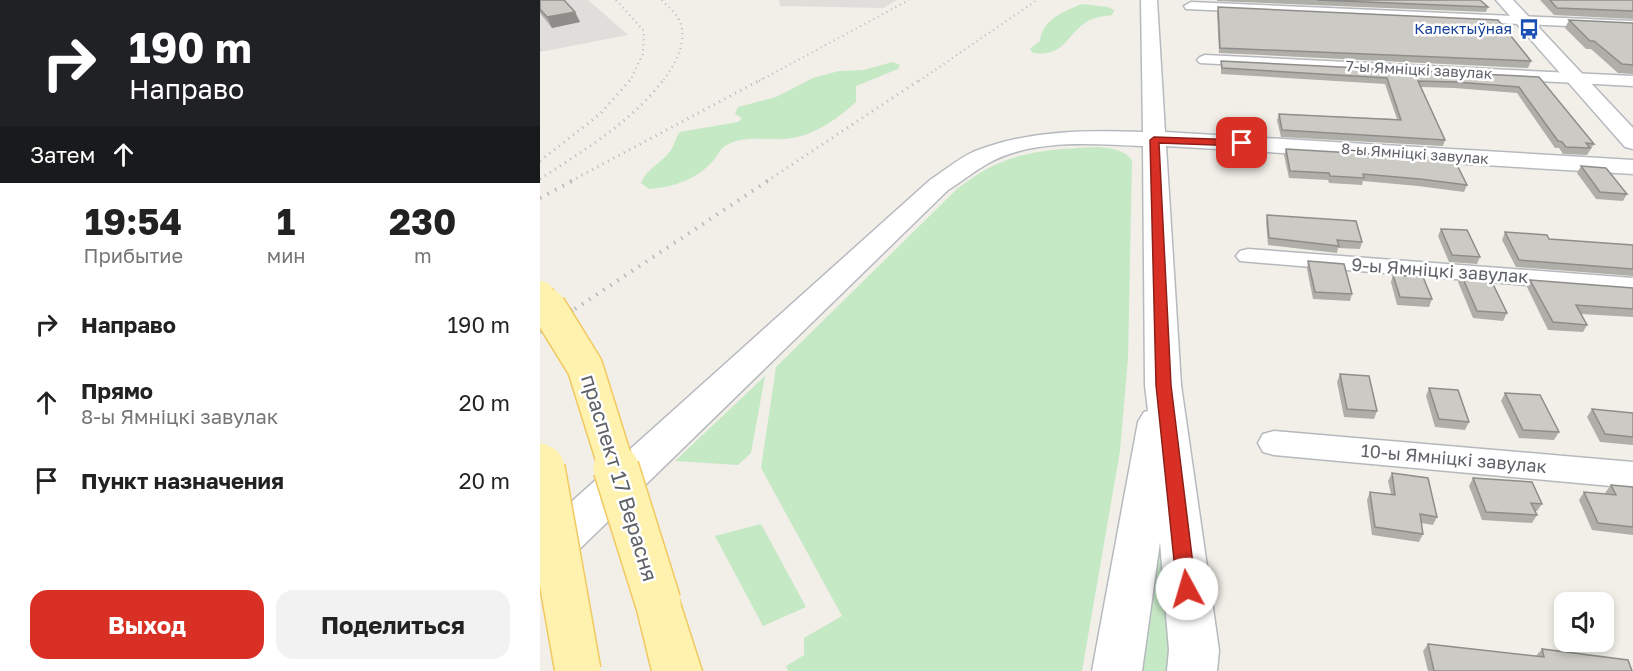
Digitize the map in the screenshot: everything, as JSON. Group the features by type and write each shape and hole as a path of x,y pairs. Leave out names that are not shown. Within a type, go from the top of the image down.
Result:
{"main road":[{"path":"1149,0 1163,385 1194,650 1192,671"},
{"path":"1504,0 1633,142"},
{"name":"8-ы Ямніцкі завулак","path":"540,558 939,185 980,158 1022,144 1075,137 1196,140 1633,167"},
{"name":"праспект 17 Верасня","path":"540,295 585,367 658,602 677,671"},
{"path":"1117,671 1163,385"},
{"path":"540,461 547,487 578,671"}],"street":[{"path":"1191,6 1633,25"},
{"name":"7-ы Ямніцкі завулак","path":"1205,60 1633,81"},
{"name":"9-ы Ямніцкі завулак","path":"1248,256 1633,286"},
{"name":"10-ы Ямніцкі завулак","path":"1274,442 1633,475"}],"shaded area":[{"path":"540,0 588,0 628,35 540,52"},
{"path":"779,0 897,0 883,8 780,6"}],"green space":[{"path":"1082,4 1108,7 1114,10 1112,15 1088,21 1052,52 1033,53 1030,49 1040,41 1049,22 1061,13"},
{"path":"893,62 900,65 898,69 856,86 856,102 832,121 814,131 794,138 739,140 723,147 707,167 684,181 649,189 641,183 647,173 671,150 680,132 738,122 742,118 735,114 738,107 776,97 813,78 839,71 863,70"},
{"path":"1108,148 1126,154 1132,160 1128,359 1120,451 1082,671 788,671 786,666 804,655 804,638 842,616 761,468 776,367 957,189 970,179 994,165 1018,156 1061,149"},
{"path":"765,376 751,453 738,465 675,461"},
{"path":"1162,514 1173,671 1138,671"},
{"path":"761,524 806,607 763,626 715,536"}],"building":[{"path":"540,0 564,0 575,12 547,17 540,9"},
{"path":"1317,0 1480,0 1488,7"},
{"path":"1550,0 1633,0 1633,11 1557,8"},
{"path":"1218,7 1498,20 1531,61 1220,48"},
{"path":"1569,20 1633,23 1633,65 1622,64 1594,41 1590,41"},
{"path":"1221,61 1539,77 1594,144 1586,143 1590,148 1566,147 1558,141 1519,87 1456,82 1418,81 1445,140 1282,130 1279,114 1401,120 1387,78 1222,68"},
{"path":"1286,149 1454,159 1467,185 1363,174 1364,178 1290,171"},
{"path":"1581,166 1606,168 1627,194 1600,192"},
{"path":"1267,215 1356,221 1362,242 1337,240 1339,246 1269,238"},
{"path":"1441,229 1467,230 1480,257 1452,255"},
{"path":"1505,232 1547,235 1549,239 1633,245 1633,269 1519,260"},
{"path":"1308,261 1344,264 1352,294 1315,292"},
{"path":"1461,274 1489,276 1507,313 1477,311"},
{"path":"1393,275 1423,277 1432,299 1400,297"},
{"path":"1530,280 1633,288 1633,309 1576,305 1587,325 1553,322"},
{"path":"1340,374 1369,376 1377,411 1347,409"},
{"path":"1429,388 1458,390 1469,422 1439,419"},
{"path":"1505,393 1540,395 1559,432 1523,430"},
{"path":"1592,409 1633,413 1633,437 1605,434"},
{"path":"1392,473 1428,478 1437,517 1420,514 1423,534 1375,527 1370,492 1395,495"},
{"path":"1473,478 1532,482 1542,504 1531,503 1537,515 1486,512"},
{"path":"1611,485 1633,487 1633,527 1598,523 1584,492 1616,495"},
{"path":"1428,644 1544,657 1542,649 1628,660 1632,671 1434,671"}],"railway":[{"path":"616,0 644,31 643,54 631,79"},
{"path":"662,0 678,18 682,34 680,51 663,81"},
{"path":"759,81 909,0"},
{"path":"919,81 1037,0"},
{"path":"540,49 540,54"},
{"path":"540,161 600,114 631,79"},
{"path":"540,179 622,122 664,79"},
{"path":"571,181 762,79"},
{"path":"767,181 921,79"},
{"path":"540,198 574,180"},
{"path":"575,309 769,180"},
{"path":"540,332 577,307"}],"place":[{"name":"Калектыўная","path":"1529,29"}],"route":[{"path":"1187,589 1163,385 1154,140 1242,143"}]}
